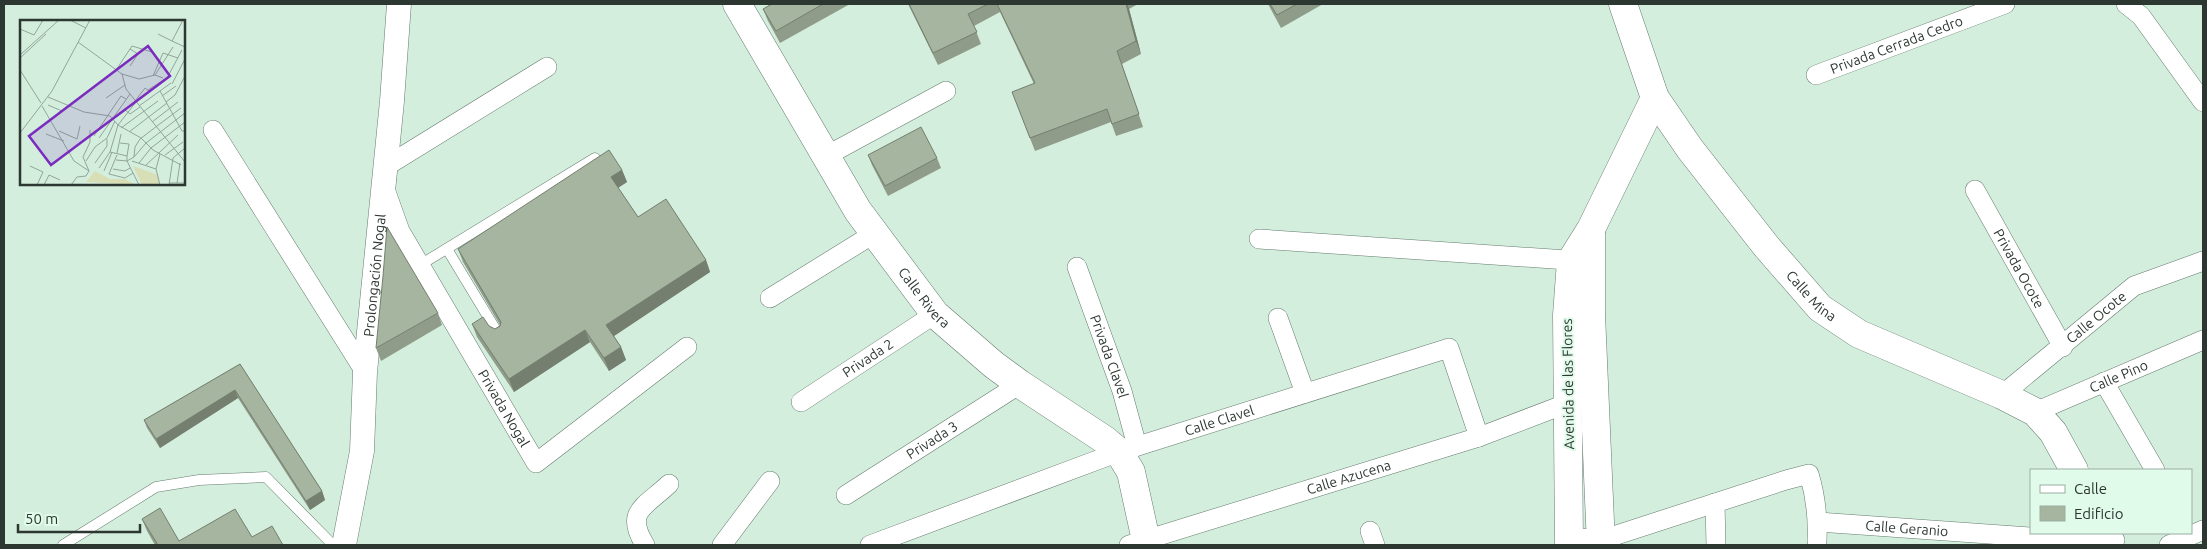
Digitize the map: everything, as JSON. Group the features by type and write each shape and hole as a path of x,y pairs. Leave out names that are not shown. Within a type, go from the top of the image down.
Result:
{"main road":[{"name":"Calle Rivera","path":"737,4 858,211 935,314 994,365 1020,384 1105,440 1128,449 1140,543"},
{"path":"1623,4 1655,98"},
{"name":"Avenida de las Flores","path":"1570,541 1567,315 1581,261 1592,229 1655,98"},
{"name":"Calle Mina","path":"1655,98 1690,149 1766,246 1820,308 1859,334 2002,395 2035,412"},
{"name":"Avenida de las Flores","path":"1581,261 1601,542"},
{"path":"2035,412 2053,432 2073,469"}],"street":[{"name":"Prolongación Nogal","path":"344,545 362,451 365,372 385,176 399,4"},
{"name":"Privada Cerrada Cedro","path":"1816,75 2005,4"},
{"path":"2126,4 2141,16 2203,102"},
{"path":"385,176 547,66"},
{"path":"826,156 946,90"},
{"path":"213,130 365,372"},
{"name":"Privada Nogal","path":"385,176 400,231 536,463 687,347"},
{"name":"Privada Ocote","path":"1975,190 2063,347"},
{"path":"770,298 875,233"},
{"path":"1259,239 1581,261"},
{"name":"Calle Ocote","path":"2002,395 2063,347 2134,286 2203,261"},
{"name":"Privada Clavel","path":"1077,267 1122,391 1128,449"},
{"name":"Privada 2","path":"801,402 935,314"},
{"path":"1278,318 1305,393"},
{"name":"Calle Pino","path":"2035,412 2203,340"},
{"name":"Calle Clavel","path":"870,545 907,539 1128,449 1449,348 1479,437"},
{"path":"2104,382 2154,469"},
{"name":"Privada 3","path":"846,495 1020,384"},
{"name":"Calle Azucena","path":"1140,543 1479,437 1568,403"},
{"path":"1568,448 1595,450"},
{"path":"1570,541 1601,542 1715,503 1809,474 1815,494 1818,522 1817,541"},
{"path":"722,545 770,481"},
{"path":"645,545 637,532 635,520 638,512 669,484"},
{"path":"1715,503 1716,545"},
{"name":"Calle Geranio","path":"1818,522 2108,540"},
{"path":"2169,545 2191,534"}],"lane":[{"path":"420,265 595,158"},
{"path":"446,249 499,336"},
{"path":"63,545 156,487 199,480 266,477 333,545"}],"building":[{"path":"772,4 823,4 776,31 763,9"},
{"path":"909,4 988,4 968,14 977,32 933,53"},
{"path":"997,4 1126,4 1136,41 1117,51 1139,114 1112,124 1107,109 1030,138 1012,92 1035,83"},
{"path":"1270,4 1297,4 1277,15"},
{"path":"921,127 937,158 885,186 868,155"},
{"path":"609,150 622,170 611,177 638,217 666,199 706,260 606,325 621,347 604,358 585,330 509,379 472,324 483,317 489,326 495,329 500,326 501,322 458,249"},
{"path":"387,227 438,313 376,348 383,276"},
{"path":"240,364 322,491 306,501 235,390 156,439 144,420"},
{"path":"160,508 179,541 235,509 252,537 272,526 283,545 158,545 142,519"}]}
